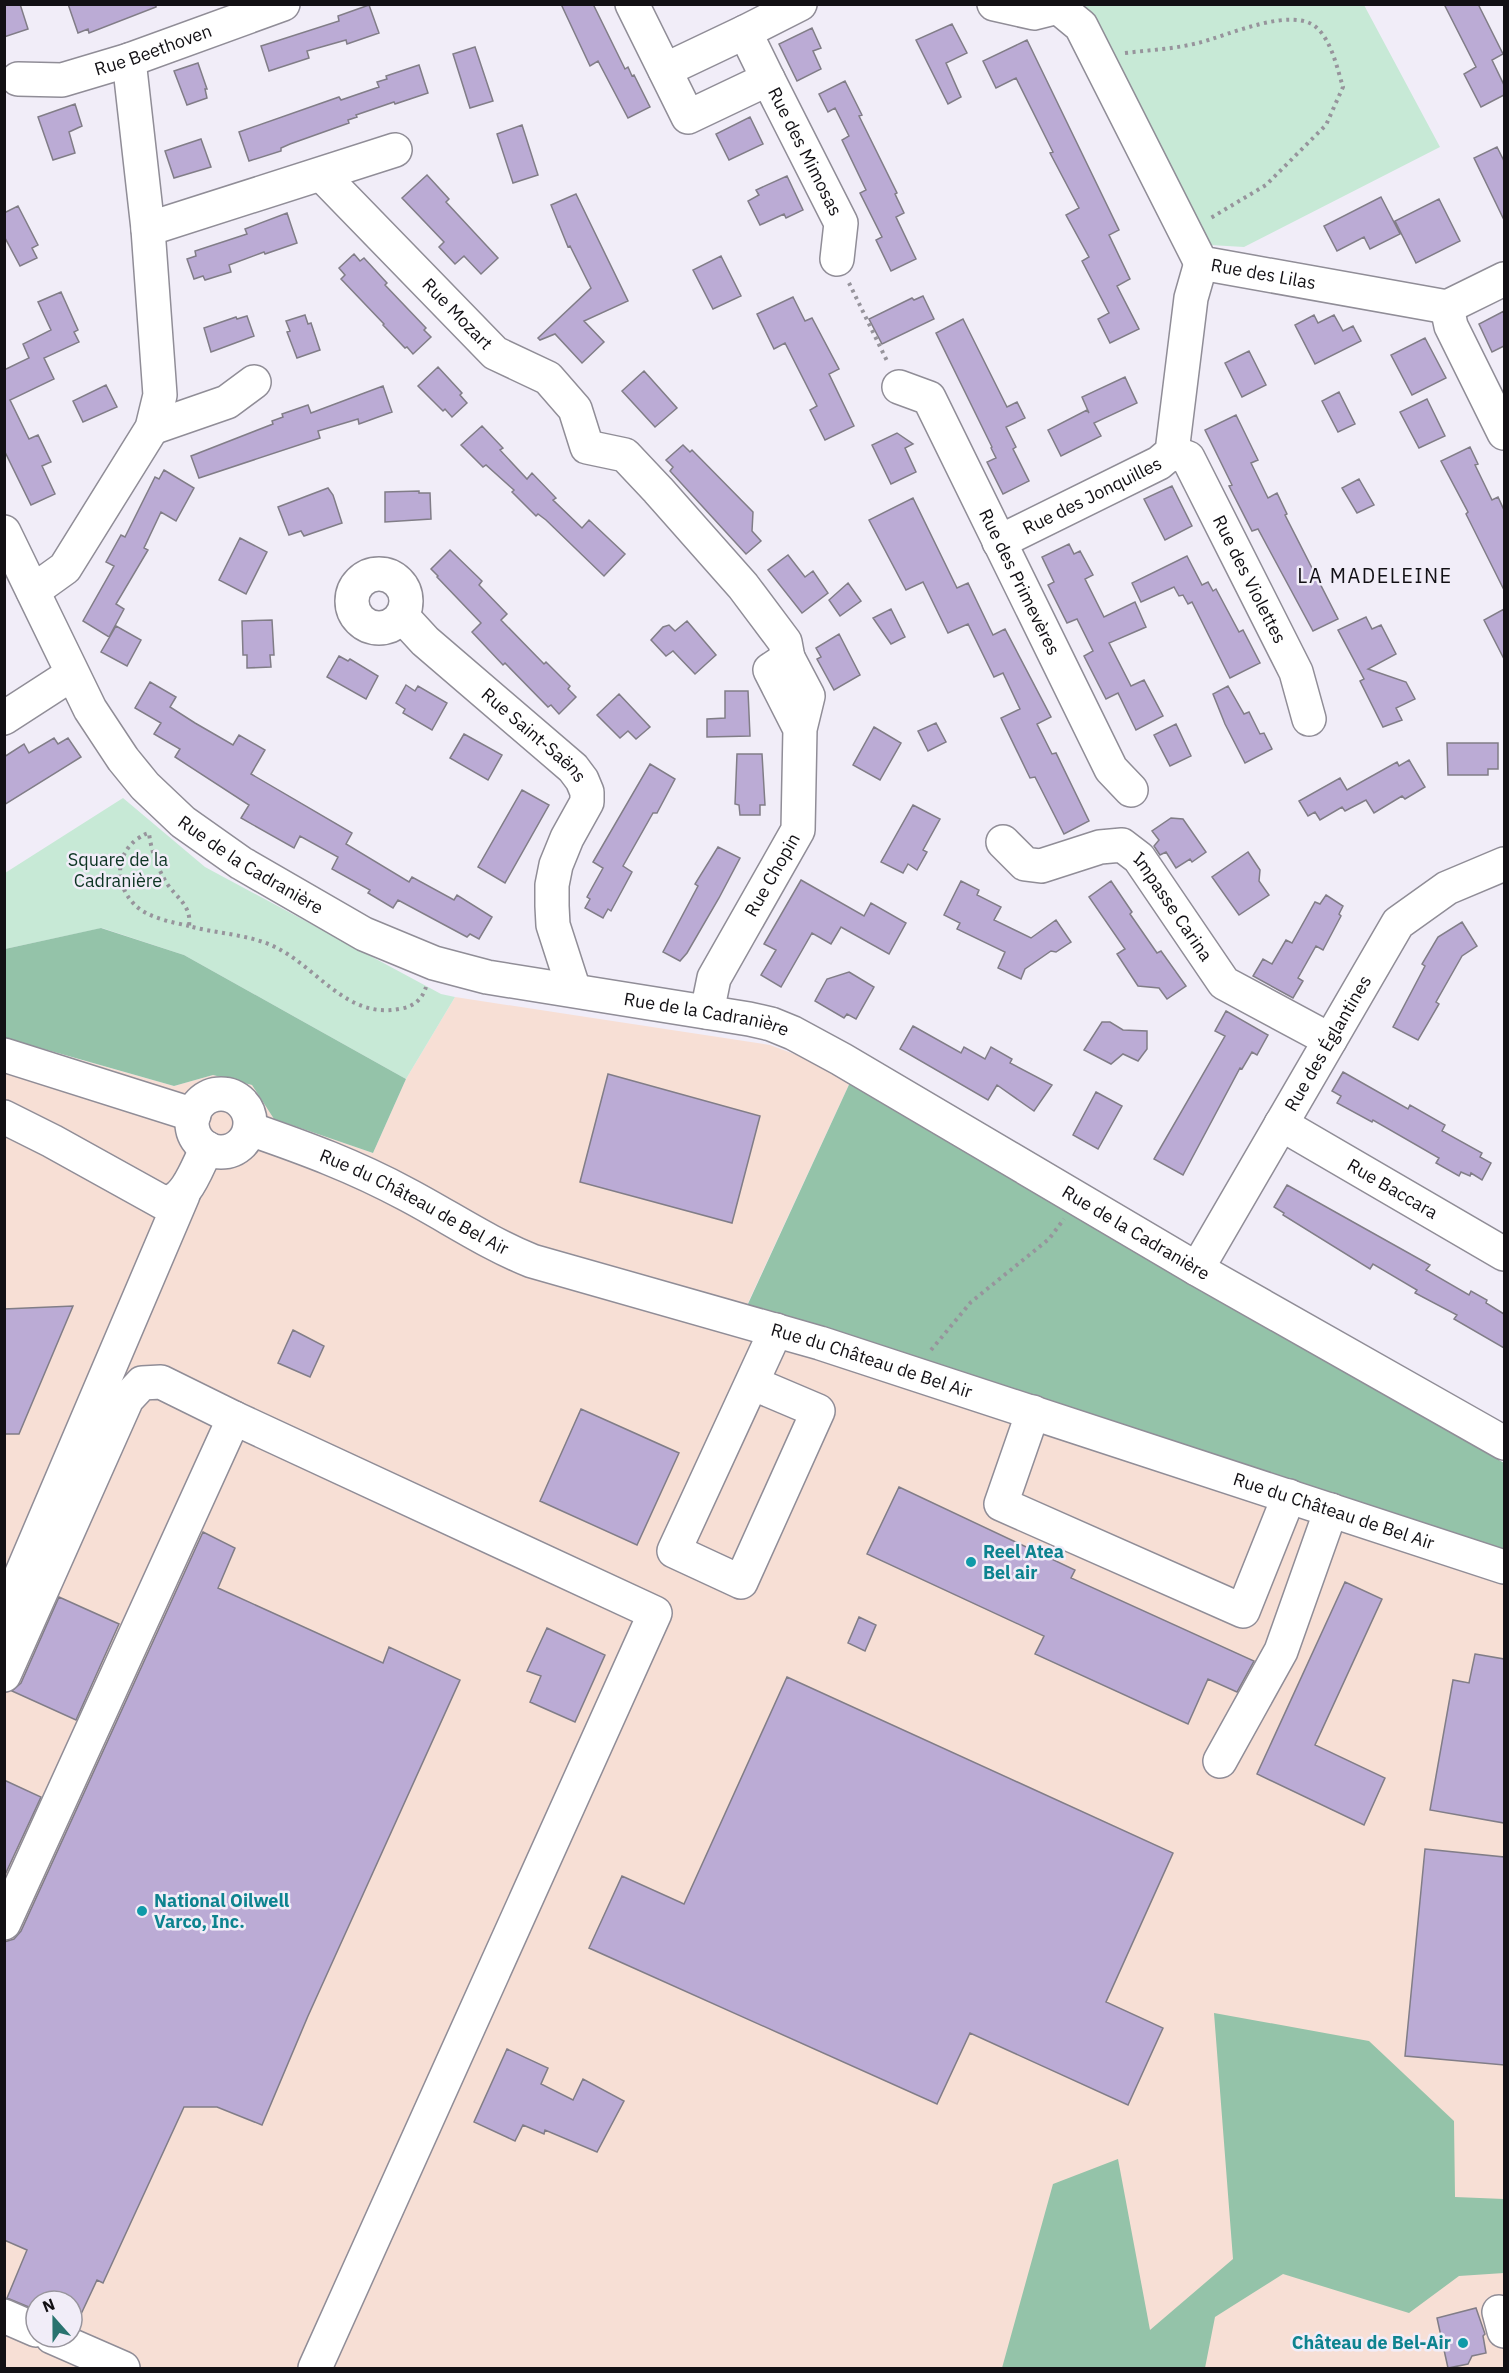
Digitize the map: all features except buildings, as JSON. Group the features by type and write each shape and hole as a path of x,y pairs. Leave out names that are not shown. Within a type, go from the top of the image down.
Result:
{"street":[{"name":"Rue Beethoven","path":"18,79 62,80 129,60 283,4"},
{"name":"Rue des Mimosas","path":"632,4 688,117 768,79"},
{"path":"665,70 800,4"},
{"path":"994,4 1034,12 1059,6"},
{"name":"Rue des Lilas","path":"1059,6 1081,26 1202,262 1447,307"},
{"name":"Rue des Mimosas","path":"745,32 841,224 837,258"},
{"path":"33,591 65,568 152,428 160,395 148,229 129,60"},
{"path":"148,229 394,150"},
{"name":"Rue Mozart","path":"322,175 495,353 548,378 575,409 587,447"},
{"name":"Rue des Jonquilles","path":"999,542 1159,462 1172,452 1191,298 1202,262"},
{"path":"1504,279 1447,307 1451,326 1504,433"},
{"path":"152,428 227,402 254,382"},
{"name":"Rue des Primevères","path":"899,387 929,398 1111,769 1131,790"},
{"name":"Rue Chopin","path":"587,447 624,455 743,586 785,642 788,658 808,696 800,729 798,830 714,978 708,1012"},
{"name":"Rue des Violettes","path":"1172,452 1188,458 1296,672 1310,719"},
{"name":"Rue de la Cadranière","path":"4,532 90,709 123,759 146,786 183,822 241,863 343,923 385,944 434,963 487,977 749,1019 793,1033 1197,1269 1504,1443"},
{"name":"Rue Saint-Saëns","path":"402,616 425,641 573,768 582,780 587,792 587,802 567,838 552,885 554,925 574,990"},
{"path":"4,718 72,674"},
{"name":"Impasse Carina","path":"1003,842 1025,864 1041,867 1100,847 1122,845 1139,858 1224,983 1330,1040"},
{"name":"Rue des Églantines","path":"1197,1269 1398,923 1447,888 1504,864"},
{"path":"4,1054 194,1115"},
{"path":"217,1094 229,1095 239,1099 246,1107 250,1118 250,1128 247,1136 237,1147 222,1152 207,1148 196,1137 193,1130 194,1115 199,1105 207,1098 217,1094"},
{"path":"4,1118 80,1156 162,1202 176,1201 183,1195"},
{"name":"Rue Baccara","path":"1281,1124 1504,1254"},
{"name":"Rue du Château de Bel Air","path":"250,1128 335,1158 408,1194 493,1243 532,1261 776,1330 1033,1412 1504,1568"},
{"path":"4,1615 183,1195 207,1148"},
{"path":"752,1383 818,1410 741,1582 674,1551 776,1330"},
{"path":"4,1675 128,1399 142,1383 161,1382 655,1613 315,2368"},
{"path":"1033,1412 1001,1504 1243,1611 1289,1496"},
{"path":"4,1923 234,1418"},
{"path":"1220,1761 1281,1651 1330,1510"},
{"path":"4,2316 24,2325"},
{"path":"79,2349 123,2368"}],"path":[{"path":"1099,62 1122,53 1171,49 1267,23 1290,20 1304,21 1317,28 1330,51 1343,87 1326,125 1266,185 1186,233"},
{"path":"837,258 899,387"},
{"path":"189,926 186,905 166,882 151,847 149,833 146,833 132,844 120,861 124,889 134,905 141,910 162,919 189,926 261,941 276,947 348,1000 377,1009 396,1010 408,1007 419,1000 425,991 434,963"},
{"path":"923,1377 932,1346 971,1302 1049,1239 1079,1199"}],"shaded area":[{"path":"455,997 770,1045 853,1076 747,1305 1504,1561 1504,2368 5,2368 4,1038 174,1086 213,1075 252,1085 274,1119 373,1153 406,1079"}],"green space":[{"path":"1085,5 1364,5 1440,147 1244,247 1210,245"},
{"name":"Square de la Cadranière","path":"123,798 205,867 441,994 455,997 406,1079 184,955 102,928 5,949 5,873"},
{"path":"101,928 184,955 406,1079 373,1153 274,1119 252,1085 213,1075 174,1086 5,1038 5,949"},
{"path":"853,1076 1504,1463 1504,1561 747,1306"},
{"path":"1214,2013 1369,2041 1454,2121 1455,2197 1504,2199 1504,2273 1459,2276 1409,2313 1283,2274 1215,2317 1205,2368 1002,2368 1053,2184 1118,2159 1150,2330 1233,2259"}],"place":[{"name":"Reel Atea Bel air","path":"971,1562"},
{"name":"National Oilwell Varco, Inc.","path":"142,1911"},
{"name":"Château de Bel-Air","path":"1463,2343"}],"district":[{"name":"LA MADELEINE","path":"1375,576"}]}
